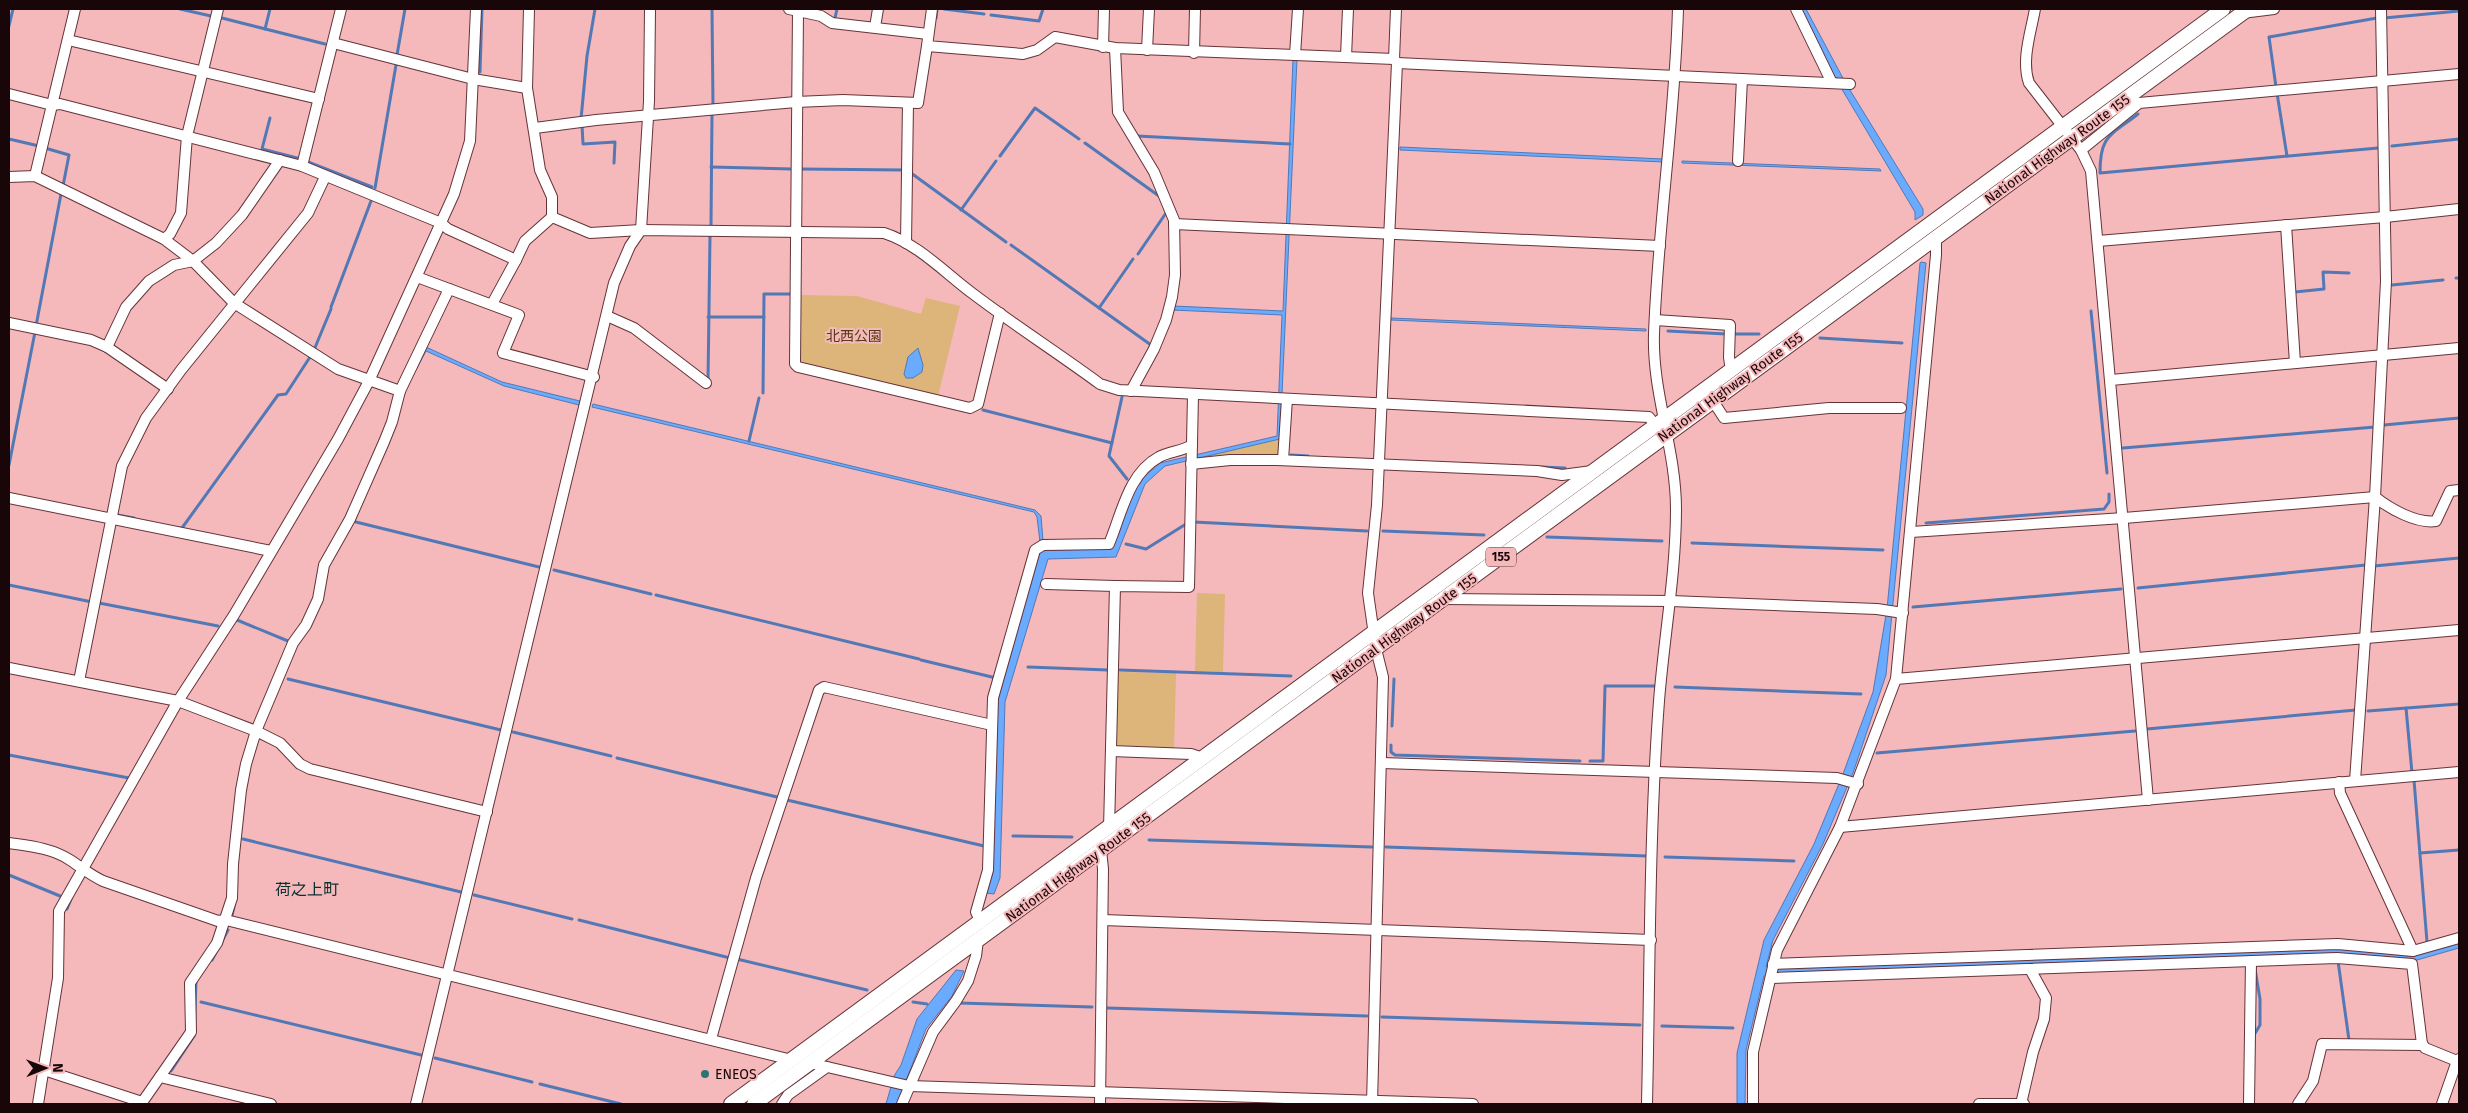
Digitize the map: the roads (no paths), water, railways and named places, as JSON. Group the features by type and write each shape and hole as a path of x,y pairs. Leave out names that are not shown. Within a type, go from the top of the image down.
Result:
{"highway":[{"name":"National Highway Route 155","path":"732,1104 1109,829 1595,471 1660,421 1731,372 2223,9"},
{"name":"National Highway Route 155","path":"754,1104 1445,599 1668,432 2245,11"}],"street":[{"path":"34,176 75,9"},
{"path":"164,239 170,234 181,213 187,136 218,9"},
{"path":"302,166 341,9"},
{"path":"38,1104 58,978 59,911 178,701 234,615 338,440 369,381 454,194 470,141 476,9"},
{"path":"492,304 525,241 552,217 552,197 540,170 535,128 527,88 529,9"},
{"path":"416,1104 594,377 614,283 630,246 641,230 648,115 650,9"},
{"path":"928,34 832,23 821,16 791,9 796,102 794,361 798,367 970,408 978,404 1000,313"},
{"path":"875,27 878,9"},
{"path":"535,128 648,115 796,102 843,100 918,103 932,9"},
{"path":"1103,47 1104,9"},
{"path":"1147,50 1149,9"},
{"path":"1194,52 1195,9"},
{"path":"1295,55 1298,9"},
{"path":"1346,57 1348,9"},
{"path":"1372,1103 1383,676 1376,649 1368,593 1378,505 1396,9"},
{"path":"1647,1104 1655,772 1659,700 1671,602 1676,509 1674,469 1668,432 1660,421 1654,338 1660,246 1676,76 1678,9"},
{"path":"1796,9 1834,83"},
{"path":"2035,9 2026,74 2029,83 2081,150 2091,171 2124,518 2148,800"},
{"path":"2245,11 2274,9"},
{"path":"2355,781 2383,355 2386,217 2381,9"},
{"path":"927,46 1023,54 1037,50 1055,37 1103,47 1147,50 1346,57 1849,84"},
{"path":"68,40 319,99"},
{"path":"332,43 473,79 527,88"},
{"path":"1115,48 1118,112 1154,172 1174,224 1172,297 1154,349 1131,391"},
{"path":"2081,150 2140,103 2459,74"},
{"path":"1738,161 1742,79"},
{"path":"9,94 52,105 60,104 302,166 441,223 448,229 516,260"},
{"path":"906,243 908,103"},
{"path":"107,347 126,307 149,281 174,266 193,261 216,243 242,215 280,160"},
{"path":"9,178 34,176 164,239 193,261 234,303 338,369 400,391"},
{"path":"79,681 122,466 146,418 234,303 308,213 325,177"},
{"path":"2098,240 2386,217 2459,209"},
{"path":"552,217 590,233 641,230 884,233 906,243 1100,384 1119,390 1649,417 1660,421"},
{"path":"1174,224 1660,246"},
{"path":"2286,225 2295,362"},
{"path":"1753,1104 1753,1052 1778,950 1840,827 1854,782 1896,680 1911,532 1936,255 1936,237"},
{"path":"417,277 520,315 503,353 594,377"},
{"path":"44,1070 141,1103 191,1032 190,983 217,944 232,898 233,864 241,790 246,764 256,731 293,643 306,625 318,599 324,565 350,519 392,422 400,391 449,288"},
{"path":"607,316 634,328 706,383"},
{"path":"1655,320 1730,325 1729,357 1731,372"},
{"path":"9,323 91,340 107,347 168,389"},
{"path":"2111,380 2459,348"},
{"path":"1046,584 1189,587 1193,395"},
{"path":"1282,399 1283,460"},
{"path":"1713,401 1724,418 1829,408 1901,408"},
{"path":"981,923 976,912 988,870 993,698 1035,550 1043,545 1109,544 1136,476 1147,465 1161,456 1184,450 1191,456 1230,460 1283,460 1537,472 1562,475 1595,471"},
{"path":"1911,532 2124,518 2375,497 2383,503 2426,522 2436,521 2450,491 2459,490"},
{"path":"9,498 271,551"},
{"path":"1109,829 1115,586"},
{"path":"1445,599 1671,602 1877,609 1902,613"},
{"path":"1896,680 2459,630"},
{"path":"9,668 178,701 256,731 280,743 300,764 310,769 487,812"},
{"path":"711,1039 756,878 819,690 824,687 992,725"},
{"path":"1111,751 1191,754 1203,758"},
{"path":"1382,763 1837,778 1854,782"},
{"path":"1840,827 2459,772"},
{"path":"2339,782 2340,792 2412,957 2423,1045"},
{"path":"9,843 53,852 69,859 82,870 112,884 218,921 226,920 792,1060"},
{"path":"1100,1104 1103,920 1101,850"},
{"path":"1103,920 1651,940"},
{"path":"1771,977 2412,957 2459,938"},
{"path":"902,1104 932,1032 956,1001 968,981 976,956 978,940"},
{"path":"1773,965 2338,944 2412,957"},
{"path":"2249,1104 2251,961"},
{"path":"1979,1104 2019,1104 2045,1012 2046,998 2030,969"},
{"path":"2298,1104 2313,1081 2322,1044 2423,1045 2430,1050 2458,1060 2442,1104"},
{"path":"810,1063 889,1083 909,1086 1372,1103 1473,1104"},
{"path":"782,1104 788,1096 827,1067"},
{"path":"160,1077 271,1104"}],"water":[{"path":"1799,9 1806,9 1845,82 1923,209 1923,215 1915,220 1915,212 1837,81"},
{"path":"1293,59 1297,59 1280,439 1165,466 1145,484 1116,557 1048,559 1005,702 1000,878 994,894 985,893 995,700 1038,550 1111,549 1137,483 1160,463 1277,436 1282,315 1172,310 1174,306 1283,311"},
{"path":"1400,147 1663,159 1663,162 1400,150"},
{"path":"1682,161 1880,169 1881,171 1682,163"},
{"path":"1921,262 1926,263 1886,675 1853,773 1823,844 1773,940 1766,967 2351,948 2408,956 2459,943 2459,948 2410,962 2352,955 1764,976 1746,1050 1745,1104 1737,1104 1737,1053 1764,940 1814,844 1843,774 1873,692 1887,609"},
{"path":"1391,318 1646,329 1646,331 1391,320"},
{"path":"426,347 502,382 580,401 579,405 504,386 426,351 409,383"},
{"path":"918,348 923,365 922,372 913,378 906,378 904,374 908,357"},
{"path":"593,404 1035,510 1041,516 1043,541 1040,542 1037,517 1034,512 592,407"},
{"path":"956,970 964,971 952,996 926,1029 897,1104 886,1104 894,1076 901,1065 917,1019"}],"waterway":[{"path":"9,26 13,9"},
{"path":"180,9 211,16"},
{"path":"265,29 270,9"},
{"path":"397,55 405,9"},
{"path":"480,72 482,9"},
{"path":"581,119 587,56 595,9"},
{"path":"712,9 713,106"},
{"path":"835,18 837,9"},
{"path":"936,18 937,9"},
{"path":"944,9 984,14"},
{"path":"991,15 1039,21 1043,9"},
{"path":"2384,18 2459,11"},
{"path":"218,17 325,44"},
{"path":"2276,87 2269,37 2377,18"},
{"path":"375,188 396,65"},
{"path":"2277,93 2287,156"},
{"path":"1000,156 1035,108 1079,139"},
{"path":"711,225 712,114"},
{"path":"2138,114 2108,137 2102,151 2100,173 2378,148"},
{"path":"270,118 262,149 301,159"},
{"path":"582,125 583,144 615,142 614,163"},
{"path":"1137,136 1290,144"},
{"path":"9,139 39,146"},
{"path":"2392,146 2459,139"},
{"path":"1085,143 1159,196"},
{"path":"45,148 69,155 63,186"},
{"path":"961,210 996,161"},
{"path":"308,162 372,187"},
{"path":"711,167 792,169"},
{"path":"800,169 904,170"},
{"path":"911,173 1006,242"},
{"path":"36,326 61,194"},
{"path":"331,307 371,201"},
{"path":"1138,254 1166,213"},
{"path":"708,382 710,236"},
{"path":"1011,245 1151,345 1150,347"},
{"path":"1099,308 1133,259"},
{"path":"2295,292 2324,289 2323,272 2349,273"},
{"path":"2392,285 2443,280"},
{"path":"763,393 764,294 791,294"},
{"path":"314,350 331,309"},
{"path":"2091,311 2107,473"},
{"path":"708,317 764,317"},
{"path":"1668,331 1726,334"},
{"path":"9,465 35,332"},
{"path":"1734,334 1759,334"},
{"path":"1820,338 1902,343"},
{"path":"179,528 182,528 278,395 286,394 310,357"},
{"path":"1122,397 1109,456 1127,479"},
{"path":"749,441 759,398"},
{"path":"983,410 1112,443"},
{"path":"2384,425 2459,418"},
{"path":"2123,448 2375,427"},
{"path":"1291,455 1308,456"},
{"path":"1541,467 1565,468"},
{"path":"1926,523 2104,509 2109,502 2109,494"},
{"path":"117,515 134,518"},
{"path":"356,522 539,567"},
{"path":"1194,522 1367,531"},
{"path":"1126,544 1146,549 1186,524"},
{"path":"1383,531 1484,535"},
{"path":"1547,537 1662,541"},
{"path":"1692,543 1883,550"},
{"path":"2374,566 2459,558"},
{"path":"2138,588 2366,565"},
{"path":"554,570 651,594"},
{"path":"9,585 92,602"},
{"path":"1913,607 2121,589"},
{"path":"656,595 919,659"},
{"path":"99,603 218,626"},
{"path":"237,620 288,641"},
{"path":"921,660 996,678"},
{"path":"1028,667 1108,670"},
{"path":"1120,670 1291,676"},
{"path":"288,679 501,730"},
{"path":"1392,726 1394,679"},
{"path":"1590,761 1603,761 1605,686 1655,686"},
{"path":"1675,687 1861,694"},
{"path":"2368,711 2459,704"},
{"path":"2406,708 2412,773"},
{"path":"2147,729 2356,710"},
{"path":"1877,753 2135,731"},
{"path":"513,732 611,756"},
{"path":"1391,745 1391,752 1395,755 1580,761"},
{"path":"9,755 129,778"},
{"path":"617,758 777,797"},
{"path":"2414,780 2427,942"},
{"path":"787,800 984,846"},
{"path":"1013,836 1072,837"},
{"path":"243,839 461,892"},
{"path":"1149,840 1372,847"},
{"path":"1386,847 1647,856"},
{"path":"2420,853 2459,850"},
{"path":"1665,857 1794,861"},
{"path":"9,875 60,896"},
{"path":"474,895 572,919"},
{"path":"67,909 71,899"},
{"path":"232,916 234,907"},
{"path":"579,920 730,958"},
{"path":"212,960 228,930"},
{"path":"737,959 867,990"},
{"path":"2338,961 2349,1040"},
{"path":"2254,1035 2260,1025 2260,999 2255,969"},
{"path":"171,1071 194,1036 196,981"},
{"path":"201,1002 421,1055"},
{"path":"913,1002 927,1004"},
{"path":"959,1003 1092,1007"},
{"path":"1107,1008 1367,1016"},
{"path":"1382,1017 1640,1025"},
{"path":"1662,1026 1733,1028"},
{"path":"435,1058 532,1082"},
{"path":"540,1084 621,1104"}],"place":[{"name":"ENEOS","path":"705,1074"}],"district":[{"name":"荷之上町","path":"307,889"}],"park label":[{"name":"北西公園","path":"854,336"}]}
